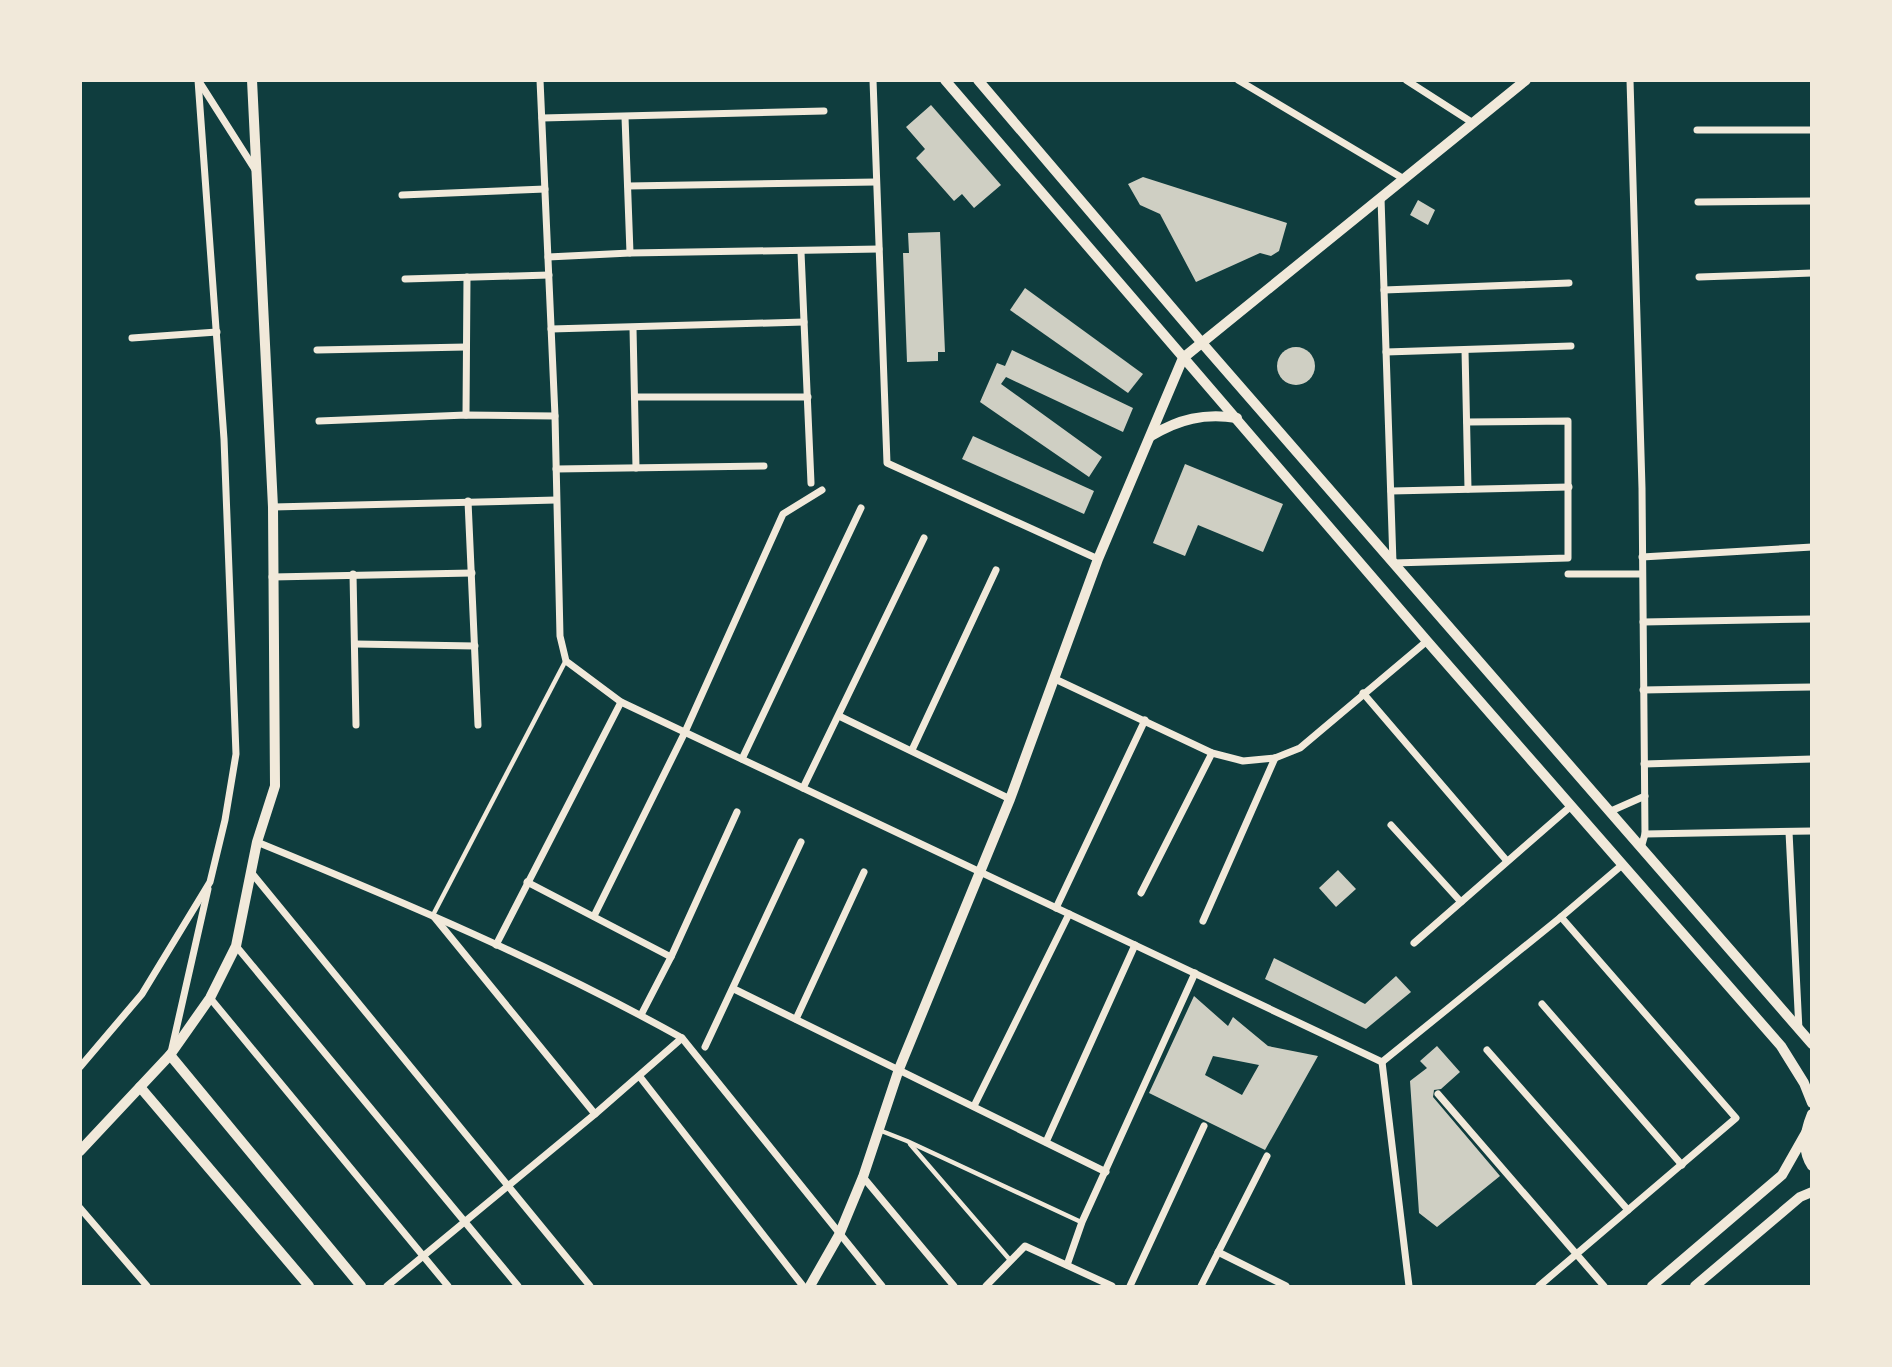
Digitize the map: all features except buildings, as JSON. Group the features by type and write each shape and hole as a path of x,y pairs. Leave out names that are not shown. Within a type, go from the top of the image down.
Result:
{"street":[{"path":"198,80 256,171"},
{"path":"170,1055 225,820 236,754 224,439 198,80"},
{"path":"80,1151 170,1055 210,998 236,946 257,842 275,786 273,507 252,80"},
{"path":"540,80 555,416 560,636 566,661 621,702 1382,1062"},
{"path":"873,80 887,463 1098,559"},
{"path":"945,80 1781,1046 1804,1083 1811,1103"},
{"path":"978,80 1202,343 1811,1044"},
{"path":"1238,80 1251,84 1404,179"},
{"path":"1406,80 1474,123"},
{"path":"810,1286 839,1235 863,1177 899,1069 1010,799 1098,559 1183,358 1526,80"},
{"path":"1630,80 1643,622 1645,834 1641,848"},
{"path":"542,118 824,111"},
{"path":"625,117 630,253"},
{"path":"1697,130 1811,130"},
{"path":"628,186 876,182"},
{"path":"402,195 545,189"},
{"path":"1381,198 1393,563"},
{"path":"1698,202 1811,201"},
{"path":"548,257 879,249"},
{"path":"802,252 811,483"},
{"path":"1699,277 1811,273"},
{"path":"405,279 549,275"},
{"path":"466,415 467,277"},
{"path":"1384,290 1569,283"},
{"path":"551,329 804,322"},
{"path":"633,328 636,468"},
{"path":"132,338 216,332"},
{"path":"1386,352 1571,346"},
{"path":"317,350 467,347"},
{"path":"1465,350 1468,489"},
{"path":"636,397 807,397"},
{"path":"319,421 466,415 555,416"},
{"path":"1151,436 1166,426 1201,416 1237,418"},
{"path":"1393,563 1568,558 1568,421 1467,422"},
{"path":"556,469 764,466"},
{"path":"1391,491 1569,487"},
{"path":"594,916 685,732 782,514 822,490"},
{"path":"273,507 556,500"},
{"path":"468,502 478,724"},
{"path":"742,759 861,508"},
{"path":"803,788 924,538"},
{"path":"1642,557 1811,547"},
{"path":"912,750 996,570"},
{"path":"272,577 472,573"},
{"path":"354,574 356,725"},
{"path":"1569,574 1642,574"},
{"path":"1643,622 1811,619"},
{"path":"1055,679 1212,753 1243,761 1275,758 1300,748 1427,640"},
{"path":"356,644 475,646"},
{"path":"1643,690 1811,687"},
{"path":"1363,693 1507,861"},
{"path":"496,945 621,702"},
{"path":"839,716 1010,799"},
{"path":"1056,908 1145,720"},
{"path":"1141,893 1212,753"},
{"path":"1203,921 1275,758"},
{"path":"1644,764 1811,759"},
{"path":"1611,811 1644,796"},
{"path":"1415,943 1571,806"},
{"path":"641,1015 671,957 737,812"},
{"path":"1391,825 1461,902"},
{"path":"1645,834 1811,831"},
{"path":"1789,832 1799,1031"},
{"path":"257,842 433,915 641,1015 682,1038 882,1286"},
{"path":"705,1047 801,842"},
{"path":"1382,1062 1562,917 1622,865"},
{"path":"251,872 590,1286"},
{"path":"796,1019 864,872"},
{"path":"80,1067 142,994 210,882"},
{"path":"527,882 671,957"},
{"path":"974,1106 1069,914"},
{"path":"433,915 595,1114"},
{"path":"1539,1286 1736,1118 1562,917"},
{"path":"1046,1142 1135,945"},
{"path":"236,946 518,1286"},
{"path":"1067,1265 1082,1222 1195,973"},
{"path":"734,989 1105,1172"},
{"path":"210,998 448,1286"},
{"path":"1542,1004 1682,1165"},
{"path":"387,1286 640,1077 682,1038"},
{"path":"1488,1050 1628,1210"},
{"path":"170,1055 361,1286"},
{"path":"1382,1062 1409,1286"},
{"path":"640,1077 803,1286"},
{"path":"140,1087 309,1286"},
{"path":"1438,1094 1604,1286"},
{"path":"1811,1114 1805,1145 1811,1166"},
{"path":"1130,1286 1204,1126"},
{"path":"1652,1286 1782,1175 1807,1131"},
{"path":"1201,1286 1267,1156"},
{"path":"863,1177 954,1286"},
{"path":"1695,1286 1800,1197 1811,1192"},
{"path":"80,1208 147,1286"},
{"path":"986,1286 1025,1246 1112,1286"},
{"path":"1218,1252 1286,1286"}],"lane":[{"path":"433,915 566,661"},
{"path":"878,1130 1082,1222"},
{"path":"907,1141 1010,1260"}]}
